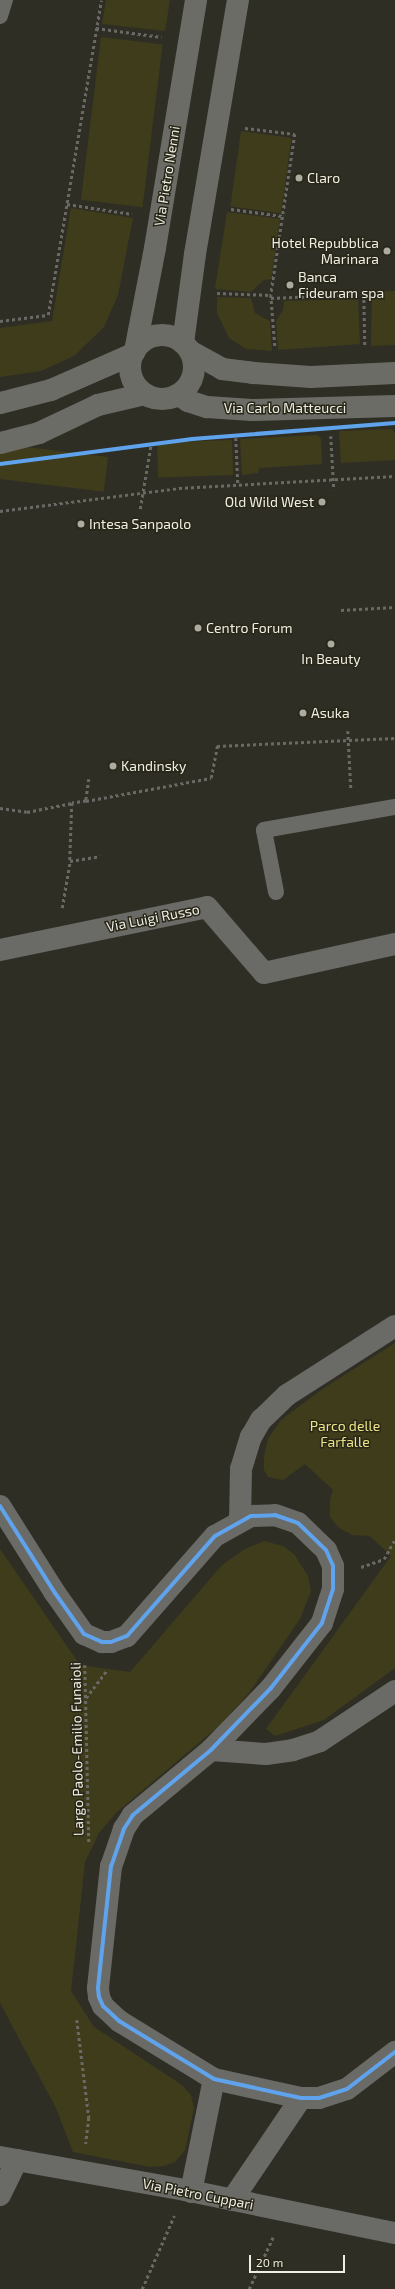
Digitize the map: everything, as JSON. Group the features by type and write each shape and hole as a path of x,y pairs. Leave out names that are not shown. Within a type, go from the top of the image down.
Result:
{"main road":[{"name":"Via Pietro Nenni","path":"134,352 155,248 196,0"},
{"path":"134,352 131,375 135,384 145,394 158,399 179,395 190,383 194,373 186,347 194,262 238,0"},
{"path":"0,403 58,388 134,352 152,337 168,335 222,369 253,373 311,377 395,373"},
{"path":"0,443 40,433 98,405 145,394"},
{"name":"Via Carlo Matteucci","path":"179,395 188,401 207,407 252,410 395,406"}],"street":[{"name":"Via Luigi Russo","path":"0,950 207,907 264,973 395,944"},
{"path":"240,1521 240,1469 251,1437 261,1420 286,1395 395,1326"},
{"path":"0,1506 54,1593 84,1634 93,1639 111,1642 127,1636 215,1536 240,1521 264,1514 298,1522 326,1550 334,1576 333,1589 322,1623 271,1688 211,1750 141,1807 124,1829 111,1866 98,1988 103,2006 119,2021 214,2079 301,2098 319,2098 347,2089 395,2052"},
{"path":"211,1750 266,1754 294,1750 320,1741 395,1691"},
{"path":"188,2191 214,2079"},
{"path":"232,2200 301,2098"},
{"path":"0,2195 9,2158"},
{"name":"Via Pietro Cuppari","path":"9,2158 188,2191 395,2233"}],"lane":[{"path":"0,16 5,0"},
{"path":"276,892 264,830 353,813 395,807"}],"path":[{"path":"0,321 48,315 101,0"},
{"path":"96,28 169,38"},
{"path":"237,126 295,134 271,296 275,348"},
{"path":"67,204 138,216"},
{"path":"224,209 283,216"},
{"path":"213,293 271,296 364,294 365,350"},
{"path":"331,428 334,490"},
{"path":"229,436 244,434"},
{"path":"236,435 238,484"},
{"path":"144,445 158,443"},
{"path":"140,509 151,444"},
{"path":"0,511 143,493 238,484 395,476"},
{"path":"341,610 395,607"},
{"path":"348,732 353,813"},
{"path":"0,808 27,812 211,778 217,746 395,738"},
{"path":"86,801 89,780"},
{"path":"60,915 70,861 72,803"},
{"path":"70,861 100,856"},
{"path":"334,1576 384,1559 395,1539"},
{"path":"142,2289 188,2191"},
{"path":"248,2289 285,2211"}],"green space":[{"path":"106,0 170,0 165,31 102,24"},
{"path":"101,37 163,45 143,207 81,200"},
{"path":"241,131 292,138 281,213 230,206"},
{"path":"71,208 133,218 118,295 104,327 74,356 41,371 0,377 0,328 52,321"},
{"path":"227,212 280,219 271,279 264,280 251,292 215,289"},
{"path":"376,291 395,291 395,345 371,346 372,297 376,296"},
{"path":"217,297 251,298 255,313 270,321 272,351 246,349 229,338 217,313"},
{"path":"358,299 360,344 278,350 276,321 283,310 284,301"},
{"path":"392,429 395,433 395,460 341,463 339,431"},
{"path":"317,435 321,439 322,464 259,468 258,473 242,475 240,439"},
{"path":"232,440 233,475 158,478 157,443"},
{"path":"0,444 108,457 104,492 0,479"},
{"name":"Parco delle Farfalle","path":"395,1343 395,1668 324,1720 275,1736 266,1729 391,1556 370,1536 353,1535 339,1528 330,1517 330,1499 333,1490 305,1464 283,1480 268,1477 264,1470 264,1456 268,1439 281,1420 324,1388"},
{"path":"264,1541 283,1546 294,1554 308,1576 311,1591 300,1619 249,1693 220,1725 117,1812 99,1833 85,1862 71,1991 94,2027 182,2085 191,2095 194,2108 185,2150 175,2162 164,2166 150,2167 73,2152 56,2108 0,2003 0,1549 80,1665 130,1672 222,1565 245,1549"}],"cycle path":[{"path":"0,464 192,439 395,423"},
{"path":"0,1506 55,1593 84,1634 102,1642 111,1642 127,1636 215,1536 251,1516 275,1515 298,1523 326,1550 333,1566 333,1589 322,1623 271,1688 211,1750 133,1815 124,1829 111,1866 98,1988 99,1997 103,2006 119,2021 214,2079 301,2098 319,2098 347,2089 395,2052"}],"place":[{"name":"Claro","path":"299,178"},
{"name":"Hotel Repubblica Marinara","path":"387,251"},
{"name":"Banca Fideuram spa","path":"290,285"},
{"name":"Old Wild West","path":"322,502"},
{"name":"Intesa Sanpaolo","path":"81,524"},
{"name":"Centro Forum","path":"198,628"},
{"name":"In Beauty","path":"331,644"},
{"name":"Asuka","path":"303,713"},
{"name":"Kandinsky","path":"113,766"}]}
